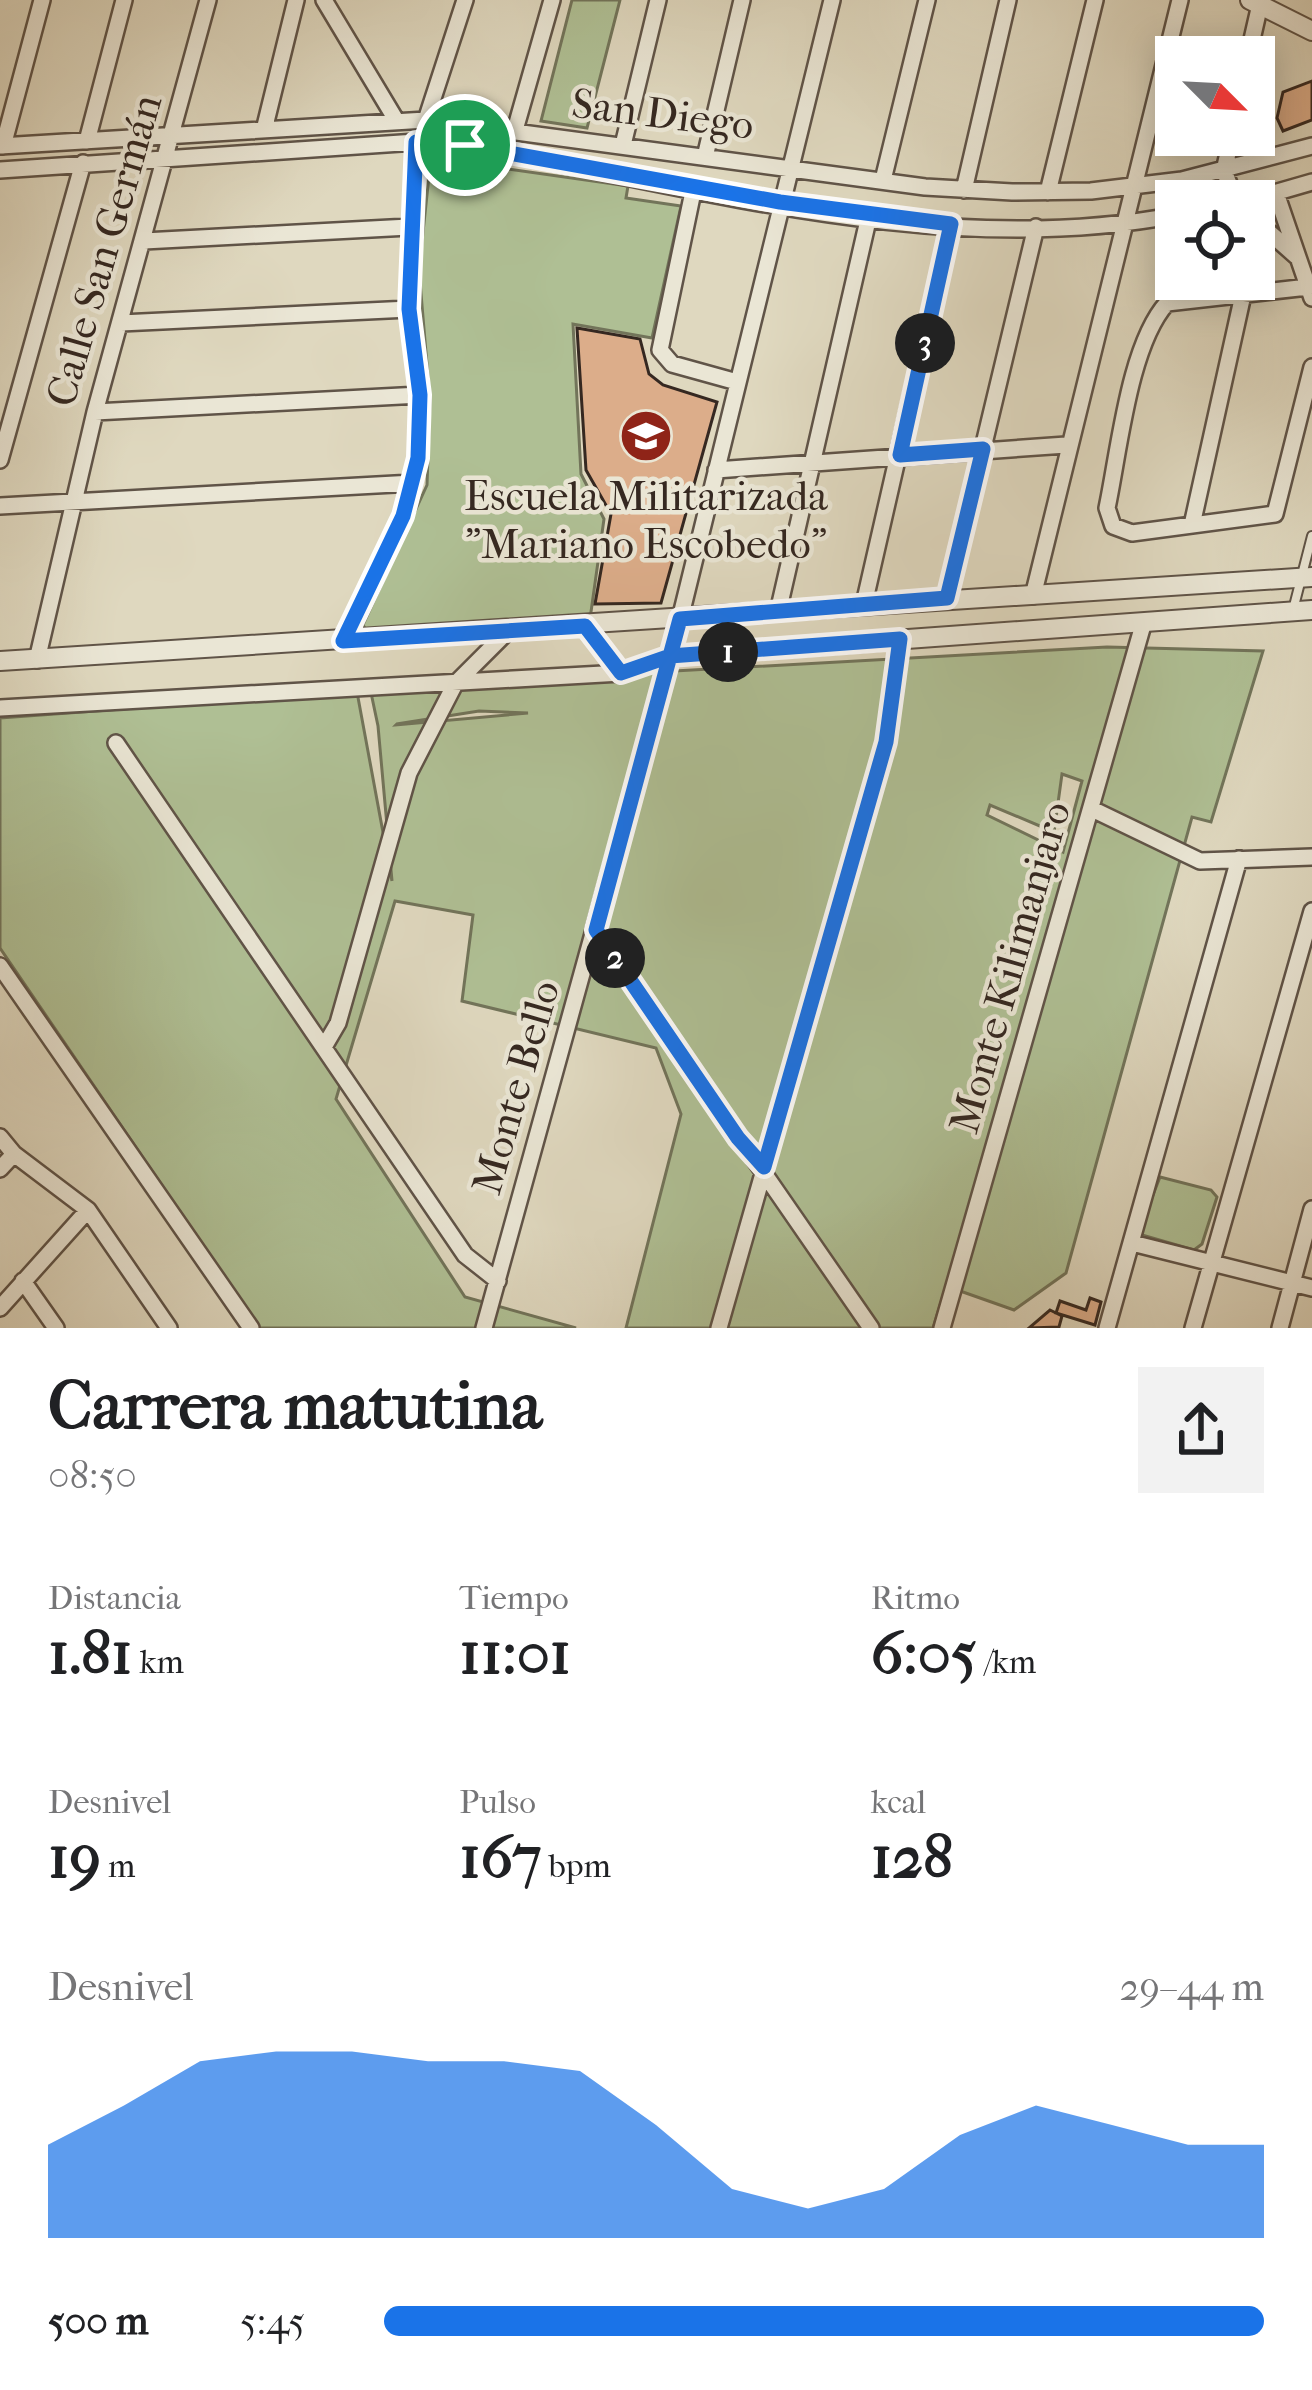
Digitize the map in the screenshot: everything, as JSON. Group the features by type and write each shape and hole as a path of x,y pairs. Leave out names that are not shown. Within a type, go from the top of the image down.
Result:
{"street":[{"path":"1,146 42,0"},
{"path":"87,141 124,0"},
{"name":"Calle San Germán","path":"37,660 94,412 208,0"},
{"path":"264,130 296,0"},
{"path":"325,0 396,120"},
{"path":"426,120 465,0"},
{"path":"515,130 552,0"},
{"path":"623,145 658,0"},
{"path":"705,157 742,0"},
{"name":"Monte Bello","path":"484,1328 680,619 832,0"},
{"path":"883,180 927,0"},
{"path":"964,190 1007,0"},
{"path":"1048,192 1095,0"},
{"path":"1034,596 1066,445 1180,0"},
{"path":"1251,36 1257,2 1312,31"},
{"name":"San Diego","path":"1,146 426,120 964,190 1048,192 1130,188 1224,171 1312,146"},
{"path":"343,641 390,548 413,483 420,395 409,309 409,227 416,142"},
{"name":"San Diego","path":"0,170 168,155 416,142 465,145 869,216 1036,227 1155,218"},
{"path":"1227,156 1228,180"},
{"path":"0,460 82,163"},
{"path":"1275,294 1310,293 1276,193 1312,182"},
{"path":"694,187 660,350 684,369 737,382"},
{"path":"778,612 869,216"},
{"path":"864,604 951,224"},
{"path":"144,242 409,227"},
{"path":"947,598 1036,227"},
{"path":"1275,238 1298,258"},
{"path":"1196,300 1167,303 1157,314 1144,346 1107,508 1113,526 1132,532 1275,514 1284,497 1312,368"},
{"path":"1192,525 1242,300"},
{"path":"122,323 409,309"},
{"path":"94,412 420,395"},
{"path":"716,470 1066,445"},
{"path":"0,506 413,483"},
{"path":"0,661 1307,578"},
{"path":"0,708 621,673 670,656 1303,610"},
{"name":"Monte Kilimanjaro","path":"942,1328 1143,625"},
{"path":"585,626 621,673"},
{"path":"324,1047 338,1023 409,772 455,684 509,630"},
{"path":"719,1328 886,742 900,639"},
{"path":"116,743 465,1255 498,1281"},
{"path":"1092,809 1183,856 1312,857"},
{"path":"1107,1328 1239,859"},
{"path":"1193,1328 1312,911"},
{"path":"596,930 872,1328"},
{"path":"0,966 251,1328"},
{"path":"0,1137 14,1154 88,1210 169,1328"},
{"path":"0,1169 14,1154"},
{"path":"1280,1328 1312,1209"},
{"path":"0,1308 88,1210"},
{"path":"1132,1243 1312,1288"},
{"path":"22,1281 56,1328"}],"lane":[{"path":"1303,610 1312,536"}],"green space":[{"path":"572,0 620,0 587,128 541,121"},
{"path":"437,159 628,186 626,198 681,206 652,338 573,324 581,474 604,519 590,619 366,630 363,625 427,485 430,400 419,270 429,176"},
{"path":"1107,647 1263,651 1211,822 1192,817 1066,1273 1014,1310 946,1286 933,1328 626,1328 681,1114 656,1048 462,1001 473,915 395,901 336,1099 465,1297 576,1328 259,1328 0,948 0,718 357,692 392,881 378,726 370,688","holes":["479,711 528,713 396,725 397,724","1062,774 1082,781 1063,852 987,815 990,805 1054,832"]},
{"path":"1160,1177 1211,1190 1217,1197 1202,1244 1194,1250 1142,1235 1140,1228"}],"building":[{"path":"1312,81 1312,120 1283,131 1277,118 1283,92"},
{"name":"Escuela Militarizada \"Mariano Escobedo\"","path":"577,328 640,339 649,374 663,385 717,402 661,603 595,604 611,514 586,470"},
{"path":"1090,1298 1101,1302 1095,1325 1056,1313 1060,1301 1086,1310"},
{"path":"1050,1310 1062,1316 1059,1327 1029,1328"}],"place":[{"name":"Escuela Militarizada \"Mariano Escobedo\"","path":"646,436"}],"route":[{"path":"465,145 416,142 409,309 420,395 418,458 390,548 343,641 585,626 621,673 670,656 900,639 886,742 764,1167 738,1138 596,930 670,656 680,619 947,598 983,449 900,455 951,224 869,216 620,176 465,145"}]}
